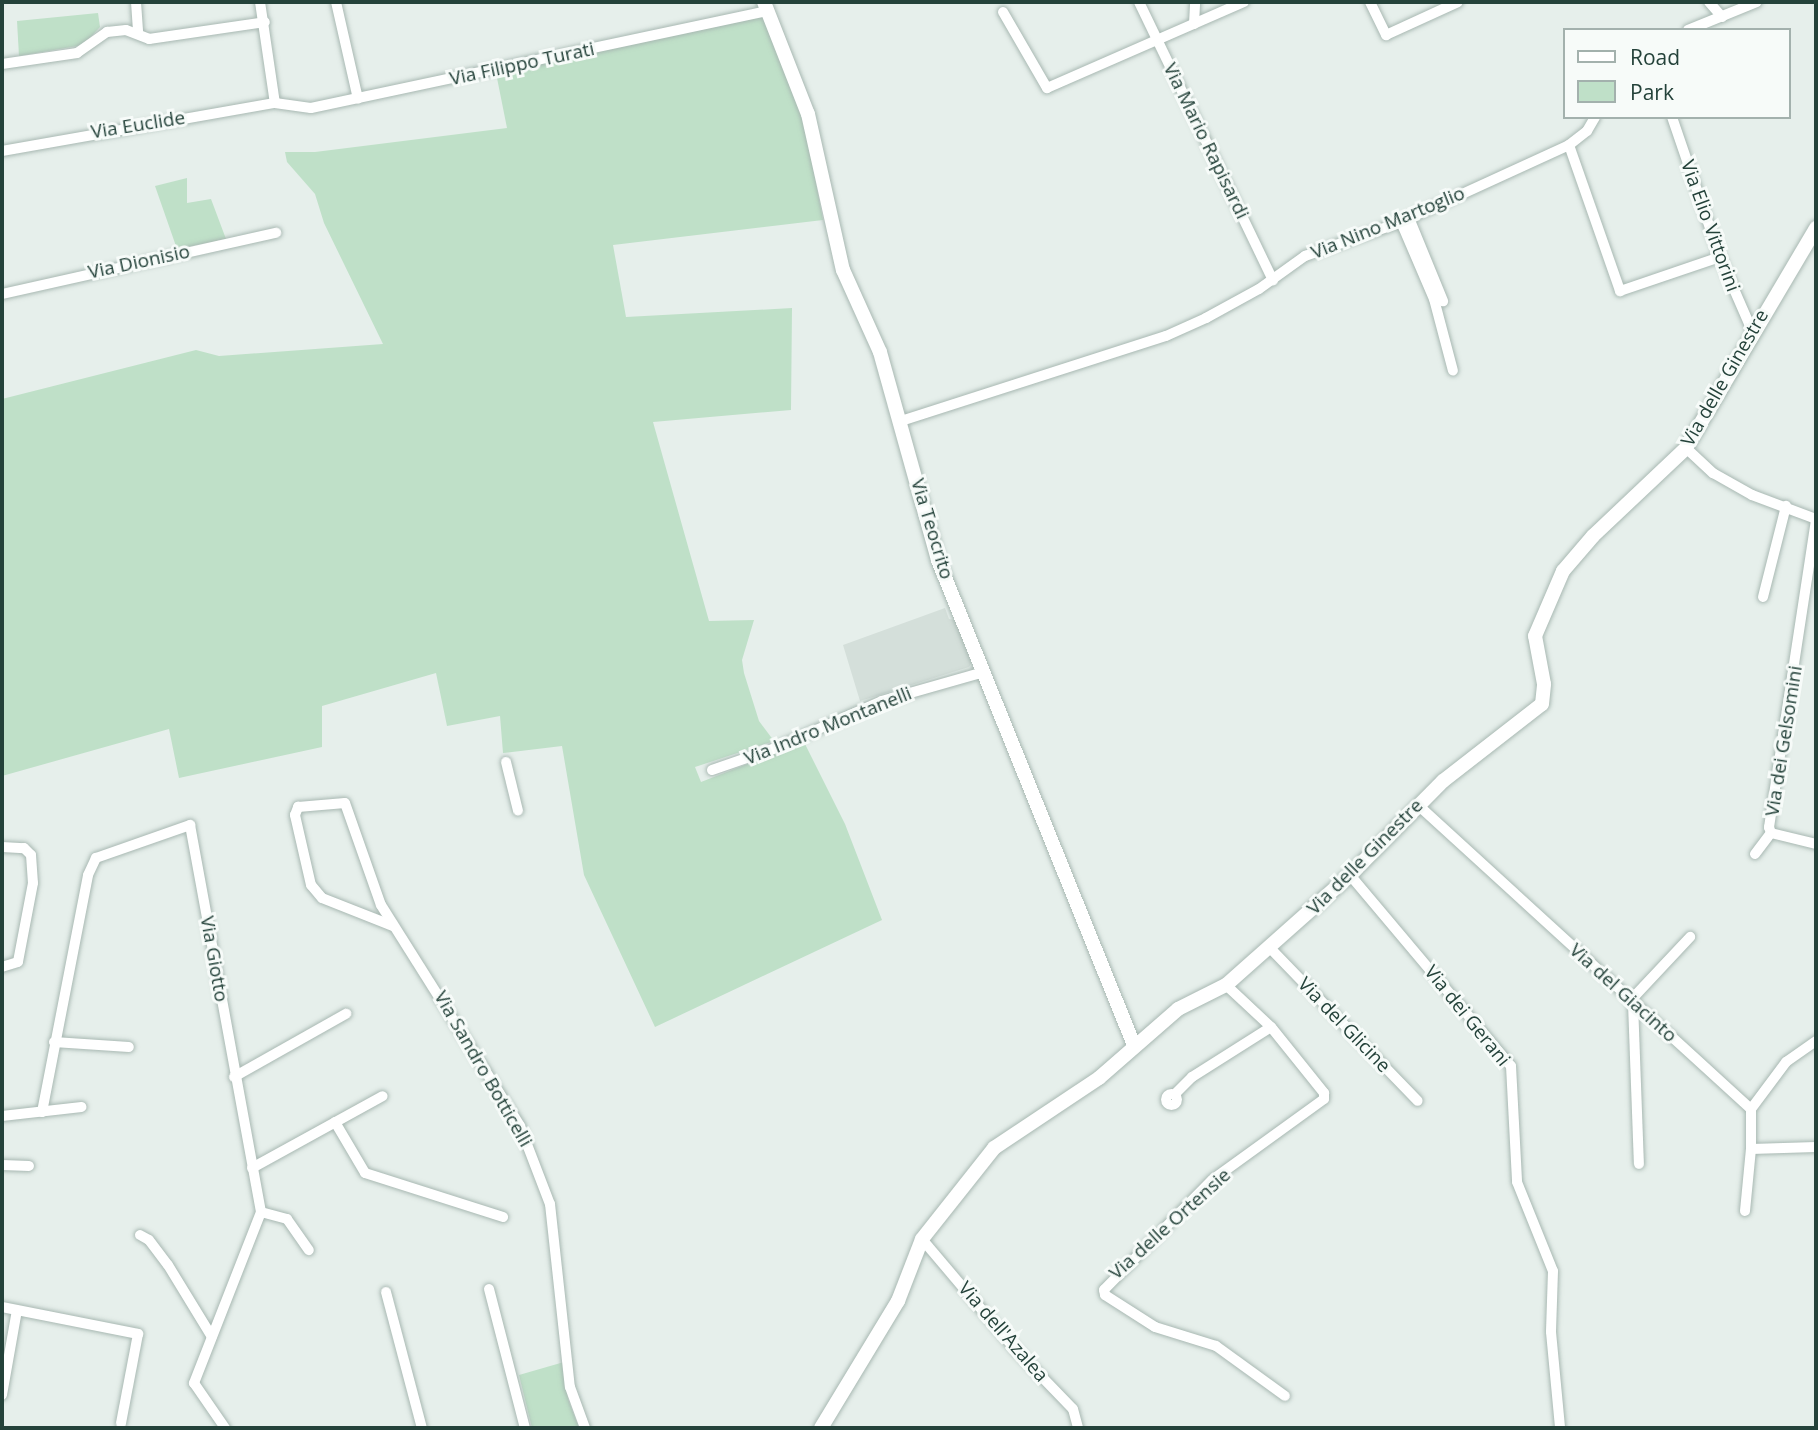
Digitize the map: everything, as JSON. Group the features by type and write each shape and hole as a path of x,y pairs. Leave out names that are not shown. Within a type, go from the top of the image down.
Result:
{"street":[{"path":"136,2 138,34"},
{"path":"260,2 275,103"},
{"path":"336,2 358,99"},
{"name":"Via Mario Rapisardi","path":"1139,2 1273,279"},
{"path":"1194,24 1195,2"},
{"path":"1003,12 1047,88 1244,2"},
{"path":"1370,2 1386,35 1458,2"},
{"path":"1709,2 1723,17"},
{"path":"1693,28 1757,2"},
{"name":"Via Filippo Turati","path":"275,103 311,108 358,99 766,6"},
{"name":"Via Teocrito","path":"766,6 808,114 843,270 880,352 938,560 1135,1045"},
{"path":"2,64 77,53 107,32 138,34 149,39 265,22"},
{"name":"Via Euclide","path":"2,151 275,103"},
{"name":"Via Nino Martoglio","path":"901,421 1167,336 1273,279 1305,256 1405,220 1569,145 1587,131 1594,119"},
{"name":"Via Elio Vittorini","path":"1673,119 1720,257 1753,333"},
{"path":"1569,145 1620,291 1720,257"},
{"path":"1405,220 1443,301"},
{"path":"1405,220 1434,299 1452,371"},
{"name":"Via Dionisio","path":"2,294 276,233"},
{"name":"Via delle Ginestre","path":"821,1428 898,1301 922,1239 994,1148 1099,1077 1178,1009 1227,985 1350,875 1418,805 1542,704 1544,684 1535,636 1558,579 1593,536 1686,448 1814,233"},
{"name":"Via dei Gelsomini","path":"1686,448 1713,473 1816,520 1771,833 1816,844"},
{"path":"1763,597 1786,506"},
{"name":"Via Indro Montanelli","path":"712,770 774,749 881,701 984,673"},
{"path":"506,762 518,811"},
{"name":"Via Sandro Botticelli","path":"393,926 322,898 312,885 295,815 298,807 345,803 393,926 513,1114 540,1174 550,1205 570,1387 584,1428"},
{"name":"Via del Giacinto","path":"1418,805 1751,1108"},
{"name":"Via Giotto","path":"41,1112 88,875 96,858 190,825 234,1077 261,1212"},
{"path":"1755,854 1771,833"},
{"path":"2,847 24,848 32,861 33,883 20,954 14,966 2,967"},
{"name":"Via dei Gerani","path":"1350,875 1510,1066 1517,1182 1553,1271 1550,1332 1560,1428"},
{"path":"1639,1164 1632,1002 1690,937"},
{"name":"Via del Glicine","path":"1270,949 1418,1101"},
{"name":"Via delle Ortensie","path":"1227,985 1271,1027 1305,1067 1324,1099 1212,1181 1104,1290 1105,1296 1155,1327 1216,1346 1285,1396"},
{"path":"234,1077 346,1014"},
{"path":"1175,1094 1192,1077 1271,1027"},
{"path":"1745,1211 1751,1149 1751,1108 1786,1062 1816,1041"},
{"path":"54,1042 129,1047"},
{"path":"252,1168 383,1096"},
{"path":"2,1116 81,1107"},
{"path":"335,1122 365,1174 503,1217"},
{"path":"1751,1149 1816,1147"},
{"path":"2,1165 29,1166"},
{"path":"225,1428 194,1383 261,1212 288,1219 309,1250"},
{"path":"140,1235 149,1240 168,1265 212,1337"},
{"name":"Via dell'Azalea","path":"922,1239 1015,1349 1073,1409 1078,1428"},
{"path":"489,1289 524,1428"},
{"path":"386,1292 422,1428"},
{"path":"2,1307 138,1334 121,1423"},
{"path":"2,1395 17,1310"}],"shaded area":[{"path":"945,608 949,619 957,620 972,662 969,667 860,701 843,645"}],"green space":[{"path":"98,13 100,27 83,45 19,56 17,21"},
{"path":"765,16 803,114 823,220 613,245 626,317 792,308 791,410 653,422 709,621 754,620 742,660 744,673 759,721 774,741 695,767 701,782 804,742 845,824 882,920 655,1027 584,875 562,746 503,753 500,716 447,726 436,673 322,706 322,747 179,778 169,729 2,776 2,399 196,350 219,356 383,344 324,223 315,194 287,162 285,152 315,152 507,128 496,73"},
{"path":"187,178 187,203 211,199 226,239 177,249 155,186"},
{"path":"564,1362 568,1399 579,1428 532,1428 519,1375"}]}
